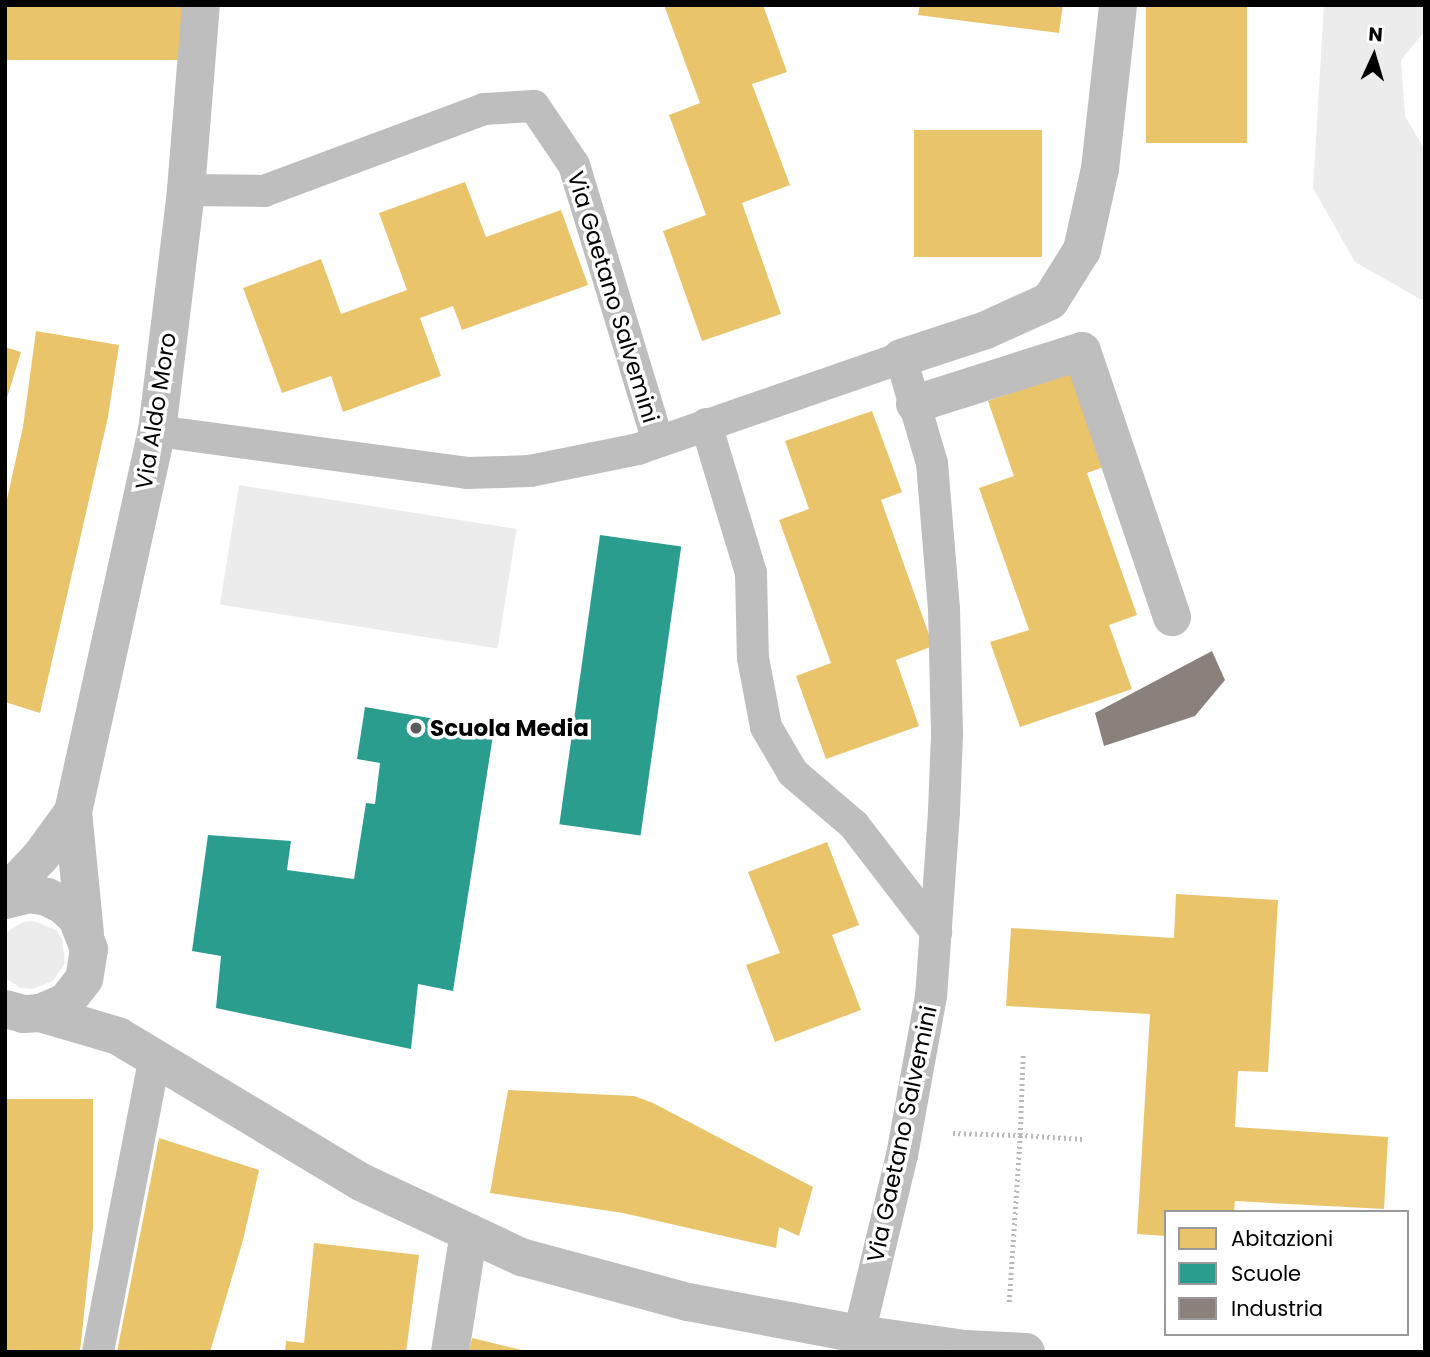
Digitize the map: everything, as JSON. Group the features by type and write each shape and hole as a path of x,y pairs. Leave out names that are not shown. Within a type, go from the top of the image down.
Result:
{"street":[{"name":"Via Aldo Moro","path":"84,979 89,957 73,811 157,431 186,190 201,5"},
{"path":"901,358 986,330 1051,301 1082,250 1100,169 1118,5"},
{"path":"915,404 1082,351 1172,617"},
{"name":"Via Aldo Moro","path":"5,894 41,856 73,811"},
{"path":"5,900 29,894 47,897 63,905 77,918 85,934"},
{"path":"15,1012 66,1002 84,979 118,1036"},
{"path":"15,1012 118,1036 154,1060 361,1181 521,1257 688,1303 963,1350 1026,1352"},
{"path":"450,1352 469,1232"}],"lane":[{"name":"Via Gaetano Salvemini","path":"186,190 264,191 484,108 534,106 573,165 658,441"},
{"name":"Via Gaetano Salvemini","path":"157,431 467,473 530,471 638,449 901,358 932,463 944,609 947,736 931,996 907,1130 859,1334"},
{"path":"706,424 751,573 753,658 766,727 793,774 854,825 936,932"},
{"path":"98,1352 154,1060"}],"path":[{"path":"1009,1307 1023,1053"},
{"path":"907,1130 1084,1139"}],"shaded area":[{"path":"1324,5 1425,5 1425,31 1401,60 1405,116 1425,150 1425,299 1420,299 1355,262 1313,188"},
{"path":"239,485 517,529 498,648 220,605"},
{"path":"34,921 56,930 62,939 65,963 53,981 32,989 21,988 5,978 5,933 23,922"}],"building: Abitazioni":[{"path":"5,5 192,5 192,60 5,60"},
{"path":"664,5 763,5 787,72 752,84 790,185 742,203 781,314 702,341 663,231 706,215 669,115 700,103"},
{"path":"920,5 1063,5 1059,33 918,15"},
{"path":"1146,5 1247,5 1247,143 1146,143"},
{"path":"914,130 1042,130 1042,257 914,257"},
{"path":"465,182 486,237 561,210 588,285 462,330 453,306 420,318 441,376 343,412 331,376 282,393 243,288 321,259 341,314 407,290 379,213"},
{"path":"36,331 119,345 108,417 40,713 5,702 5,508 23,427"},
{"path":"5,347 21,352 6,401 5,401"},
{"path":"1085,368 1118,462 1087,473 1137,615 1109,625 1132,689 1020,727 990,642 1029,630 979,488 1014,476 988,401"},
{"path":"872,411 902,492 881,500 933,646 896,660 919,726 826,759 796,676 831,663 779,520 809,509 785,441"},
{"path":"827,842 859,925 832,935 861,1010 775,1042 746,965 780,953 748,872"},
{"path":"1176,894 1278,900 1268,1072 1238,1071 1235,1127 1388,1137 1384,1209 1235,1201 1234,1210 1164,1210 1164,1236 1137,1234 1150,1014 1006,1006 1011,928 1174,938"},
{"path":"508,1090 634,1096 653,1103 813,1187 799,1236 779,1227 776,1248 623,1213 490,1193"},
{"path":"5,1099 93,1099 93,1228 80,1352 5,1352"},
{"path":"159,1138 259,1170 243,1240 210,1352 117,1352"},
{"path":"314,1243 419,1255 406,1352 285,1352 286,1341 304,1343"},
{"path":"472,1338 526,1351 469,1352"}],"building: Scuole":[{"path":"600,535 681,546 641,836 559,824"},
{"path":"365,707 494,729 453,991 418,984 411,1049 216,1008 221,956 192,951 208,835 291,841 287,870 354,879 366,803 375,804 380,763 357,759"}],"building: Industria":[{"path":"1212,651 1225,680 1195,716 1104,746 1095,713"}],"place":[{"name":"Scuola Media","path":"416,728"}]}
